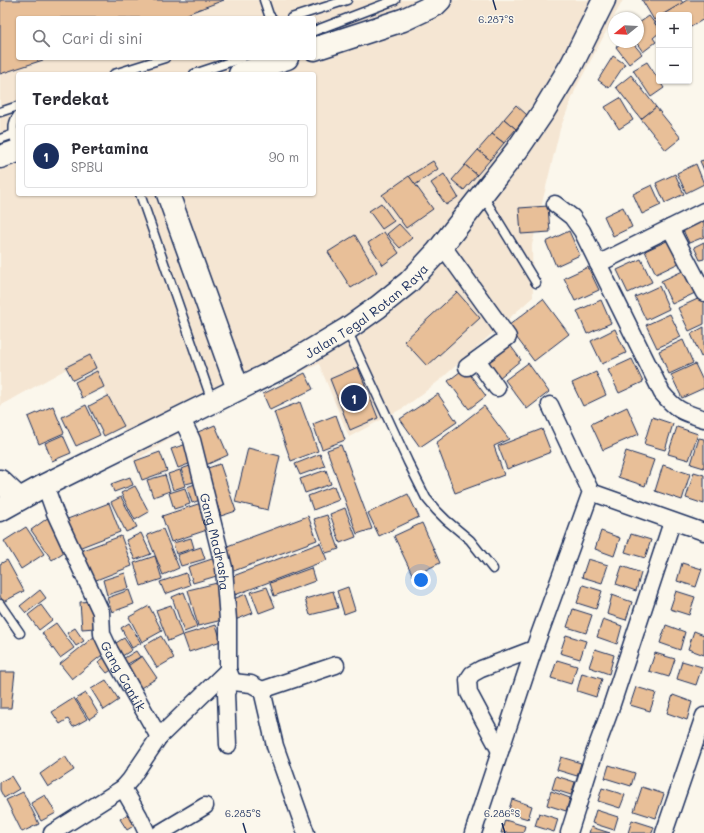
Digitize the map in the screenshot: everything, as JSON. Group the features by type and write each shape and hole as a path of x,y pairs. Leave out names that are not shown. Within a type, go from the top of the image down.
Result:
{"main road":[{"path":"316,48 404,20 435,5 440,0"},
{"name":"Jalan Tegal Rotan Raya","path":"0,481 5,507 45,485 288,365 347,329 410,282 483,195 517,150 543,112 572,64 604,0"},
{"path":"245,72 270,63"},
{"path":"0,157 16,143"},
{"path":"169,196 238,389"}],"street":[{"path":"555,204 572,217 582,231 662,393 672,405 683,412 704,419"},
{"path":"598,264 704,211"},
{"path":"670,228 704,293"},
{"path":"442,245 508,337 472,364 497,388"},
{"path":"550,405 591,492 672,522 704,532"},
{"name":"Gang Madrasha","path":"182,417 192,440 224,568 231,676"},
{"name":"Gang Cantik","path":"45,485 55,513 101,612 102,634 104,640 159,737"},
{"path":"473,833 534,649 591,492"},
{"path":"569,833 672,522"},
{"path":"500,751 469,693 468,680 472,674 481,669 534,649"},
{"path":"231,676 262,690 336,665"},
{"path":"52,833 123,788 159,737 231,676"},
{"path":"228,745 226,693 231,676"},
{"path":"262,690 275,746 306,833"},
{"path":"664,833 704,716"},
{"path":"123,788 147,833"},
{"path":"160,833 205,806"}],"lane":[{"path":"264,0 270,16"},
{"path":"297,16 347,0"},
{"path":"316,30 395,0"},
{"path":"120,72 159,60"},
{"path":"200,72 236,60"},
{"path":"0,112 16,107"},
{"path":"16,118 16,130"},
{"path":"0,140 16,142"},
{"path":"483,195 536,283"},
{"path":"141,196 212,402"},
{"path":"347,329 426,498 446,520 470,540 492,569"},
{"path":"0,604 20,633"}],"shaded area":[{"path":"0,0 623,0 617,12 608,12 608,28 576,88 560,129 532,245 533,297 440,380 405,407 349,437 319,364 255,393 249,390 134,461 124,430 88,357 0,406"}],"building":[{"path":"0,0 224,0 184,16 16,16 16,60 43,60 0,74"},
{"path":"642,0 681,0 683,3 667,12 656,12 656,19 654,20"},
{"path":"687,0 704,0 704,19 692,26 692,12 667,12"},
{"path":"649,16 656,25 656,36 653,38 656,42 643,52 640,48 644,48 644,20"},
{"path":"617,48 637,48 642,54 629,64"},
{"path":"613,56 625,64 609,88 598,80"},
{"path":"647,62 656,76 656,84 661,84 664,88 651,97 633,70"},
{"path":"631,75 656,107 641,119 616,87"},
{"path":"620,98 633,120 619,129 605,107"},
{"path":"516,105 527,115 516,129 504,119"},
{"path":"656,107 681,138 666,150 641,119"},
{"path":"504,119 516,129 504,143 492,134"},
{"path":"492,134 504,143 490,160 478,150"},
{"path":"478,150 490,160 477,175 465,165"},
{"path":"704,160 704,170 700,161"},
{"path":"433,161 438,169 415,185 409,176"},
{"path":"696,164 704,184 686,193 677,173"},
{"path":"465,165 477,175 464,190 452,180"},
{"path":"444,174 458,197 446,205 431,183"},
{"path":"675,174 684,194 665,203 656,183"},
{"path":"409,176 433,209 406,228 382,195"},
{"path":"652,185 661,205 642,214 633,194"},
{"path":"381,203 394,221 382,229 369,211"},
{"path":"548,206 550,232 521,234 519,208"},
{"path":"623,207 632,227 613,236 604,216"},
{"path":"704,220 704,237 689,243 683,230"},
{"path":"399,224 412,238 400,248 387,234"},
{"path":"569,231 580,255 556,266 546,242"},
{"path":"384,232 399,253 383,265 368,243"},
{"path":"355,235 377,272 351,288 328,252"},
{"path":"669,240 679,263 656,274 645,251"},
{"path":"704,242 704,259 700,260 694,247"},
{"path":"641,259 652,282 628,293 617,270"},
{"path":"588,267 599,290 575,301 564,278"},
{"path":"685,270 695,293 672,304 661,281"},
{"path":"659,286 669,309 646,320 635,297"},
{"path":"457,292 480,318 427,366 404,341"},
{"path":"702,297 704,301 704,324 689,331 678,308"},
{"path":"543,299 569,334 534,361 508,326"},
{"path":"601,300 611,323 587,334 577,311"},
{"path":"670,314 681,337 657,348 646,325"},
{"path":"704,327 704,355 701,357 691,334"},
{"path":"615,329 626,353 602,364 591,341"},
{"path":"683,340 693,363 669,374 659,351"},
{"path":"510,345 521,360 499,378 487,363"},
{"path":"90,355 96,368 73,380 66,367"},
{"path":"632,359 643,382 619,393 608,370"},
{"path":"528,363 549,392 527,409 505,380"},
{"path":"695,364 704,383 704,388 682,398 671,375"},
{"path":"358,367 378,418 350,430 330,379"},
{"path":"465,368 486,396 469,409 448,381"},
{"path":"97,371 104,387 82,398 75,382"},
{"path":"596,372 606,395 583,406 572,383"},
{"path":"305,373 313,389 270,410 263,394"},
{"path":"438,394 457,422 420,447 400,419"},
{"path":"108,396 124,426 104,436 89,406"},
{"path":"300,402 318,451 291,461 274,412"},
{"path":"86,405 100,435 76,446 62,417"},
{"path":"53,406 64,433 39,444 28,417"},
{"path":"484,406 509,439 494,446 504,475 455,493 436,443"},
{"path":"627,407 639,434 603,450 591,424"},
{"path":"336,415 345,440 322,449 313,424"},
{"path":"652,417 673,424 665,450 644,444"},
{"path":"215,425 228,455 206,465 193,434"},
{"path":"677,427 698,434 689,460 668,454"},
{"path":"542,429 551,452 507,469 498,446"},
{"path":"63,435 71,453 52,461 45,443"},
{"path":"699,438 704,439 704,468 691,464"},
{"path":"187,444 194,462 178,468 171,449"},
{"path":"341,445 372,529 357,534 327,450"},
{"path":"248,448 280,456 268,510 235,502"},
{"path":"626,451 654,460 645,486 618,477"},
{"path":"160,452 167,471 142,480 135,461"},
{"path":"320,454 325,466 300,475 295,464"},
{"path":"196,464 201,480 186,484 181,469"},
{"path":"220,464 236,511 221,516 205,469"},
{"path":"663,465 690,474 682,500 655,491"},
{"path":"180,470 185,486 173,490 168,474"},
{"path":"326,470 331,484 305,493 300,479"},
{"path":"694,472 704,475 704,504 686,498"},
{"path":"165,475 170,491 153,497 147,480"},
{"path":"130,477 133,485 114,492 111,484"},
{"path":"200,482 205,498 192,503 187,487"},
{"path":"135,486 149,512 135,520 121,493"},
{"path":"334,486 339,500 313,510 308,496"},
{"path":"185,488 190,504 174,509 169,493"},
{"path":"408,494 419,517 379,536 368,513"},
{"path":"121,497 137,527 126,532 111,502"},
{"path":"109,503 120,532 76,549 65,520"},
{"path":"201,503 210,529 171,542 162,516"},
{"path":"345,508 356,537 340,543 330,514"},
{"path":"327,515 339,549 326,553 314,519"},
{"path":"308,516 317,540 231,572 222,548"},
{"path":"49,517 70,548 52,560 31,530"},
{"path":"422,523 440,563 413,576 394,536"},
{"path":"26,527 44,554 21,569 4,541"},
{"path":"163,529 179,568 163,575 147,535"},
{"path":"601,531 620,538 614,556 595,549"},
{"path":"141,533 151,554 135,560 126,540"},
{"path":"631,534 651,540 645,558 625,552"},
{"path":"121,536 132,566 91,582 80,551"},
{"path":"191,538 194,548 176,554 173,543"},
{"path":"320,543 327,560 235,595 228,578"},
{"path":"201,547 205,559 181,566 177,555"},
{"path":"155,556 162,579 141,586 134,563"},
{"path":"215,558 220,575 193,583 188,567"},
{"path":"588,559 608,565 602,583 582,577"},
{"path":"7,560 24,591 3,602 0,596 0,564"},
{"path":"682,563 702,569 696,587 677,581"},
{"path":"622,566 641,573 636,591 616,584"},
{"path":"311,568 315,581 274,596 270,583"},
{"path":"125,573 129,588 107,595 103,580"},
{"path":"186,573 190,585 165,594 160,582"},
{"path":"217,583 226,619 198,626 188,590"},
{"path":"583,585 602,591 596,609 577,603"},
{"path":"267,587 275,607 259,613 251,592"},
{"path":"348,587 355,610 344,614 337,591"},
{"path":"40,590 46,598 26,613 20,606"},
{"path":"129,590 134,604 112,612 107,598"},
{"path":"333,591 338,608 310,615 305,599"},
{"path":"676,591 695,597 689,615 670,609"},
{"path":"184,592 197,627 184,632 172,597"},
{"path":"246,594 253,613 235,620 228,601"},
{"path":"612,595 632,602 626,620 607,614"},
{"path":"93,601 95,628 82,629 80,602"},
{"path":"41,605 52,620 39,630 28,615"},
{"path":"171,605 182,635 168,641 156,610"},
{"path":"149,606 162,631 142,642 129,617"},
{"path":"573,609 592,615 586,633 567,627"},
{"path":"603,619 622,626 617,644 597,637"},
{"path":"56,623 74,648 60,658 42,633"},
{"path":"129,623 141,643 132,648 121,628"},
{"path":"216,625 221,641 189,652 183,635"},
{"path":"666,625 685,632 680,650 660,643"},
{"path":"75,628 84,641 76,646 67,633"},
{"path":"694,631 704,635 704,655 688,649"},
{"path":"566,635 586,641 580,659 560,653"},
{"path":"95,636 107,651 72,679 60,664"},
{"path":"161,636 174,658 157,668 144,646"},
{"path":"124,638 132,650 119,658 111,646"},
{"path":"595,649 614,655 609,674 589,667"},
{"path":"136,651 140,657 124,666 121,660"},
{"path":"655,653 675,659 669,677 649,671"},
{"path":"108,655 116,667 107,673 98,662"},
{"path":"142,656 157,678 139,689 125,668"},
{"path":"557,660 577,666 571,684 551,678"},
{"path":"682,661 702,667 696,685 677,679"},
{"path":"0,672 15,672 11,708 0,708"},
{"path":"582,673 602,679 596,697 577,691"},
{"path":"106,680 119,700 104,710 91,689"},
{"path":"636,687 656,693 650,711 630,705"},
{"path":"86,693 98,713 89,719 76,699"},
{"path":"673,695 692,702 687,720 667,713"},
{"path":"74,698 87,719 73,727 68,719 60,724 52,712"},
{"path":"65,756 74,770 48,787 40,774"},
{"path":"561,757 581,763 577,776 557,770"},
{"path":"609,765 635,773 631,786 605,778"},
{"path":"11,776 19,789 4,798 0,790 0,782"},
{"path":"556,776 575,782 571,795 552,789"},
{"path":"642,787 664,794 656,818 634,811"},
{"path":"602,788 625,795 620,808 598,801"},
{"path":"551,791 570,798 566,811 547,805"},
{"path":"23,792 39,824 22,832 6,800"},
{"path":"45,795 56,813 41,821 31,803"},
{"path":"512,799 532,806 528,819 508,813"},
{"path":"596,810 618,817 614,830 592,823"},
{"path":"539,813 558,819 554,832 535,826"},
{"path":"128,814 135,825 127,830 120,819"},
{"path":"505,820 525,826 523,833 501,833"},
{"path":"632,820 654,827 652,833 628,833"},
{"path":"591,827 610,833 589,833"}],"place":[{"name":"Pertamina","path":"354,398"}]}
